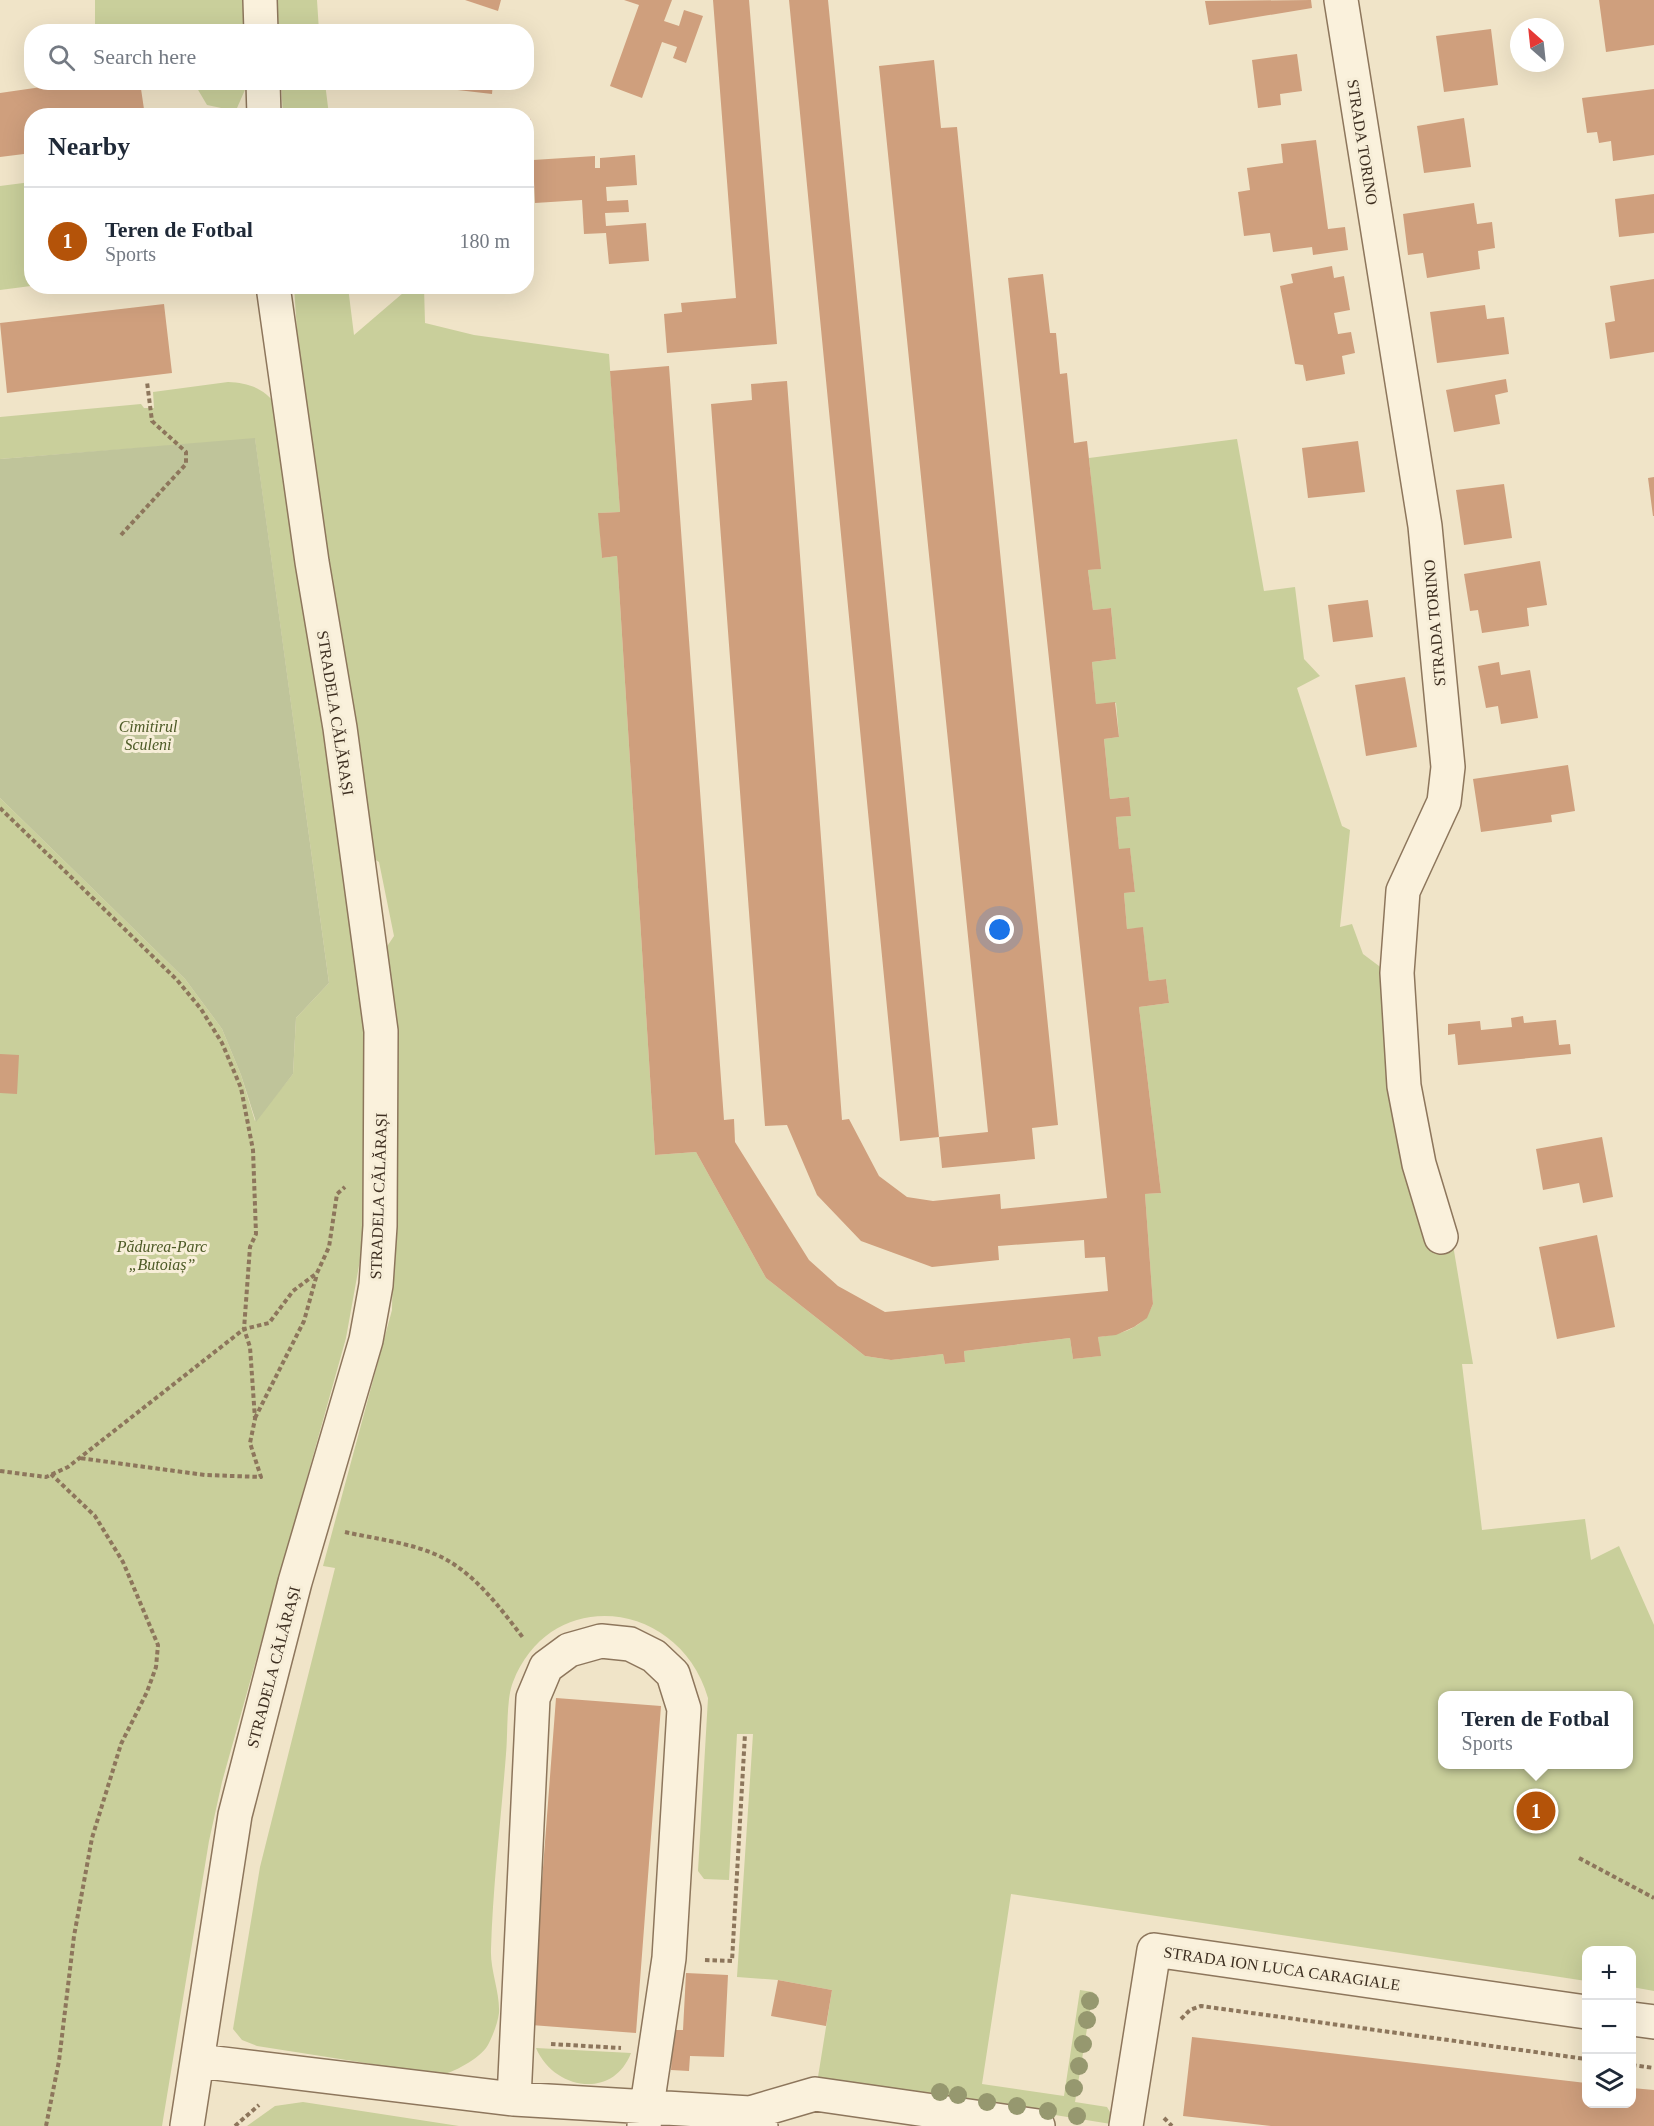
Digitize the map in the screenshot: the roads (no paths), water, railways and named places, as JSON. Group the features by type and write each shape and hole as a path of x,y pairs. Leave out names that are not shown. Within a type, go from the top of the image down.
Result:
{"street":[{"path":"260,0 261,24"},
{"name":"STRADA TORINO","path":"1341,0 1425,526 1448,767 1444,802 1403,891 1397,973 1404,1086 1419,1164 1441,1237"},
{"path":"263,90 264,108"},
{"name":"STRADELA CĂLĂRAȘI","path":"187,2126 235,1815 312,1524 366,1340 376,1285 381,1174 381,1031 340,728 312,562 274,294"},
{"path":"514,2099 533,1698 546,1666 569,1650 601,1641 630,1644 654,1656 673,1674 684,1709 669,1958 646,2117"},
{"name":"STRADA ION LUCA CARAGIALE","path":"1126,2126 1154,1950 1582,2011"},
{"path":"1636,2020 1654,2022"},
{"path":"198,2061 646,2117 756,2120 815,2094 1038,2126"}],"place":[{"name":"Teren de Fotbal","path":"1536,1811"}],"park label":[{"name":"Cimitirul Sculeni","path":"148,735"},
{"name":"Pădurea-Parc „Butoiaș”","path":"162,1255"}]}
